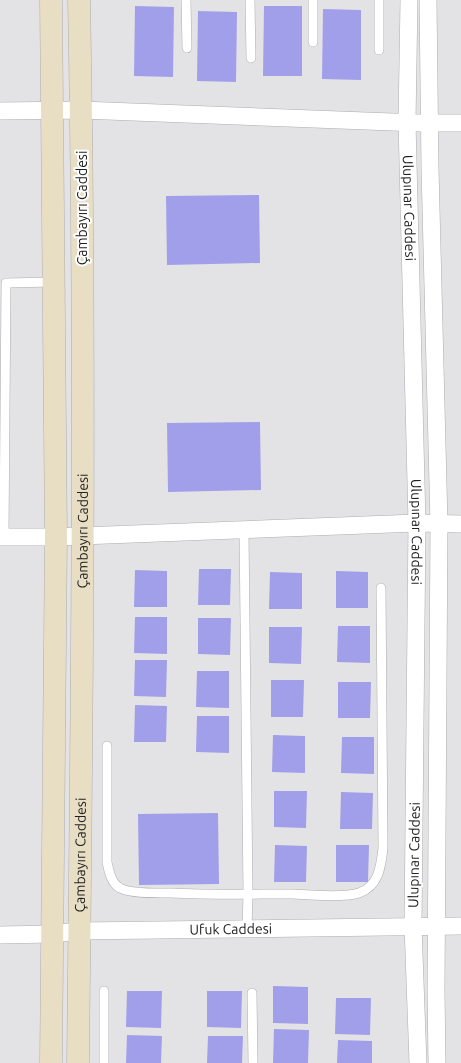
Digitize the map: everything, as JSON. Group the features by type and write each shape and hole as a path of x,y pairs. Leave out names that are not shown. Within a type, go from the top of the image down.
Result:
{"main road":[{"name":"Çambayırı Caddesi","path":"51,0 56,537 51,1063"},
{"name":"Çambayırı Caddesi","path":"78,1063 83,536 79,0"}],"street":[{"name":"Ulupınar Caddesi","path":"409,0 407,122 417,523 413,926 418,1063"},
{"name":"Ulupınar Caddesi","path":"428,0 431,123 430,168 439,524 437,1063"},
{"path":"0,111 81,110 461,123"},
{"path":"2,537 56,537 417,523 461,524"},
{"name":"Ufuk Caddesi","path":"0,935 52,934 79,931 461,926"}],"lane":[{"path":"186,0 187,48"},
{"path":"250,0 251,58"},
{"path":"313,0 313,42"},
{"path":"379,0 379,50"},
{"path":"2,537 6,283 53,282"},
{"path":"244,530 248,929"},
{"path":"107,746 107,862 111,878 120,888 134,892 182,894 347,895 359,893 372,885 380,872 383,848 381,588"},
{"path":"104,991 104,1063"},
{"path":"252,993 253,1063"}],"building":[{"path":"135,6 174,7 173,77 134,76"},
{"path":"264,6 302,6 302,76 263,76"},
{"path":"323,9 361,10 361,80 322,79"},
{"path":"198,11 237,12 236,82 197,81"},
{"path":"259,195 260,263 167,265 166,196"},
{"path":"260,422 261,490 168,492 167,423"},
{"path":"199,569 231,569 230,605 198,605"},
{"path":"135,570 167,571 167,607 134,607"},
{"path":"336,571 368,572 368,608 336,608"},
{"path":"270,572 302,573 302,609 269,609"},
{"path":"135,617 167,617 167,654 134,653"},
{"path":"198,618 231,618 230,655 198,654"},
{"path":"338,626 370,626 370,663 337,662"},
{"path":"269,627 302,627 301,664 269,663"},
{"path":"135,660 167,660 166,697 134,696"},
{"path":"197,671 229,671 229,708 196,707"},
{"path":"271,680 304,680 303,717 271,717"},
{"path":"338,682 371,682 370,718 338,718"},
{"path":"135,705 167,706 166,742 134,742"},
{"path":"197,716 229,716 229,753 196,752"},
{"path":"273,735 305,736 305,773 272,772"},
{"path":"342,737 374,737 374,774 341,773"},
{"path":"274,791 307,791 306,828 274,827"},
{"path":"341,792 373,793 372,829 340,829"},
{"path":"218,813 219,884 139,885 138,814"},
{"path":"275,845 307,846 306,882 274,882"},
{"path":"336,845 369,845 368,882 336,882"},
{"path":"273,986 308,987 308,1024 273,1023"},
{"path":"127,991 162,991 161,1028 126,1027"},
{"path":"207,991 242,991 241,1028 207,1027"},
{"path":"336,998 371,998 370,1035 335,1034"},
{"path":"274,1029 309,1030 308,1063 273,1063"},
{"path":"127,1035 162,1036 161,1063 126,1063"},
{"path":"208,1036 243,1036 242,1063 207,1063"},
{"path":"338,1040 372,1041 372,1063 337,1063"}]}
